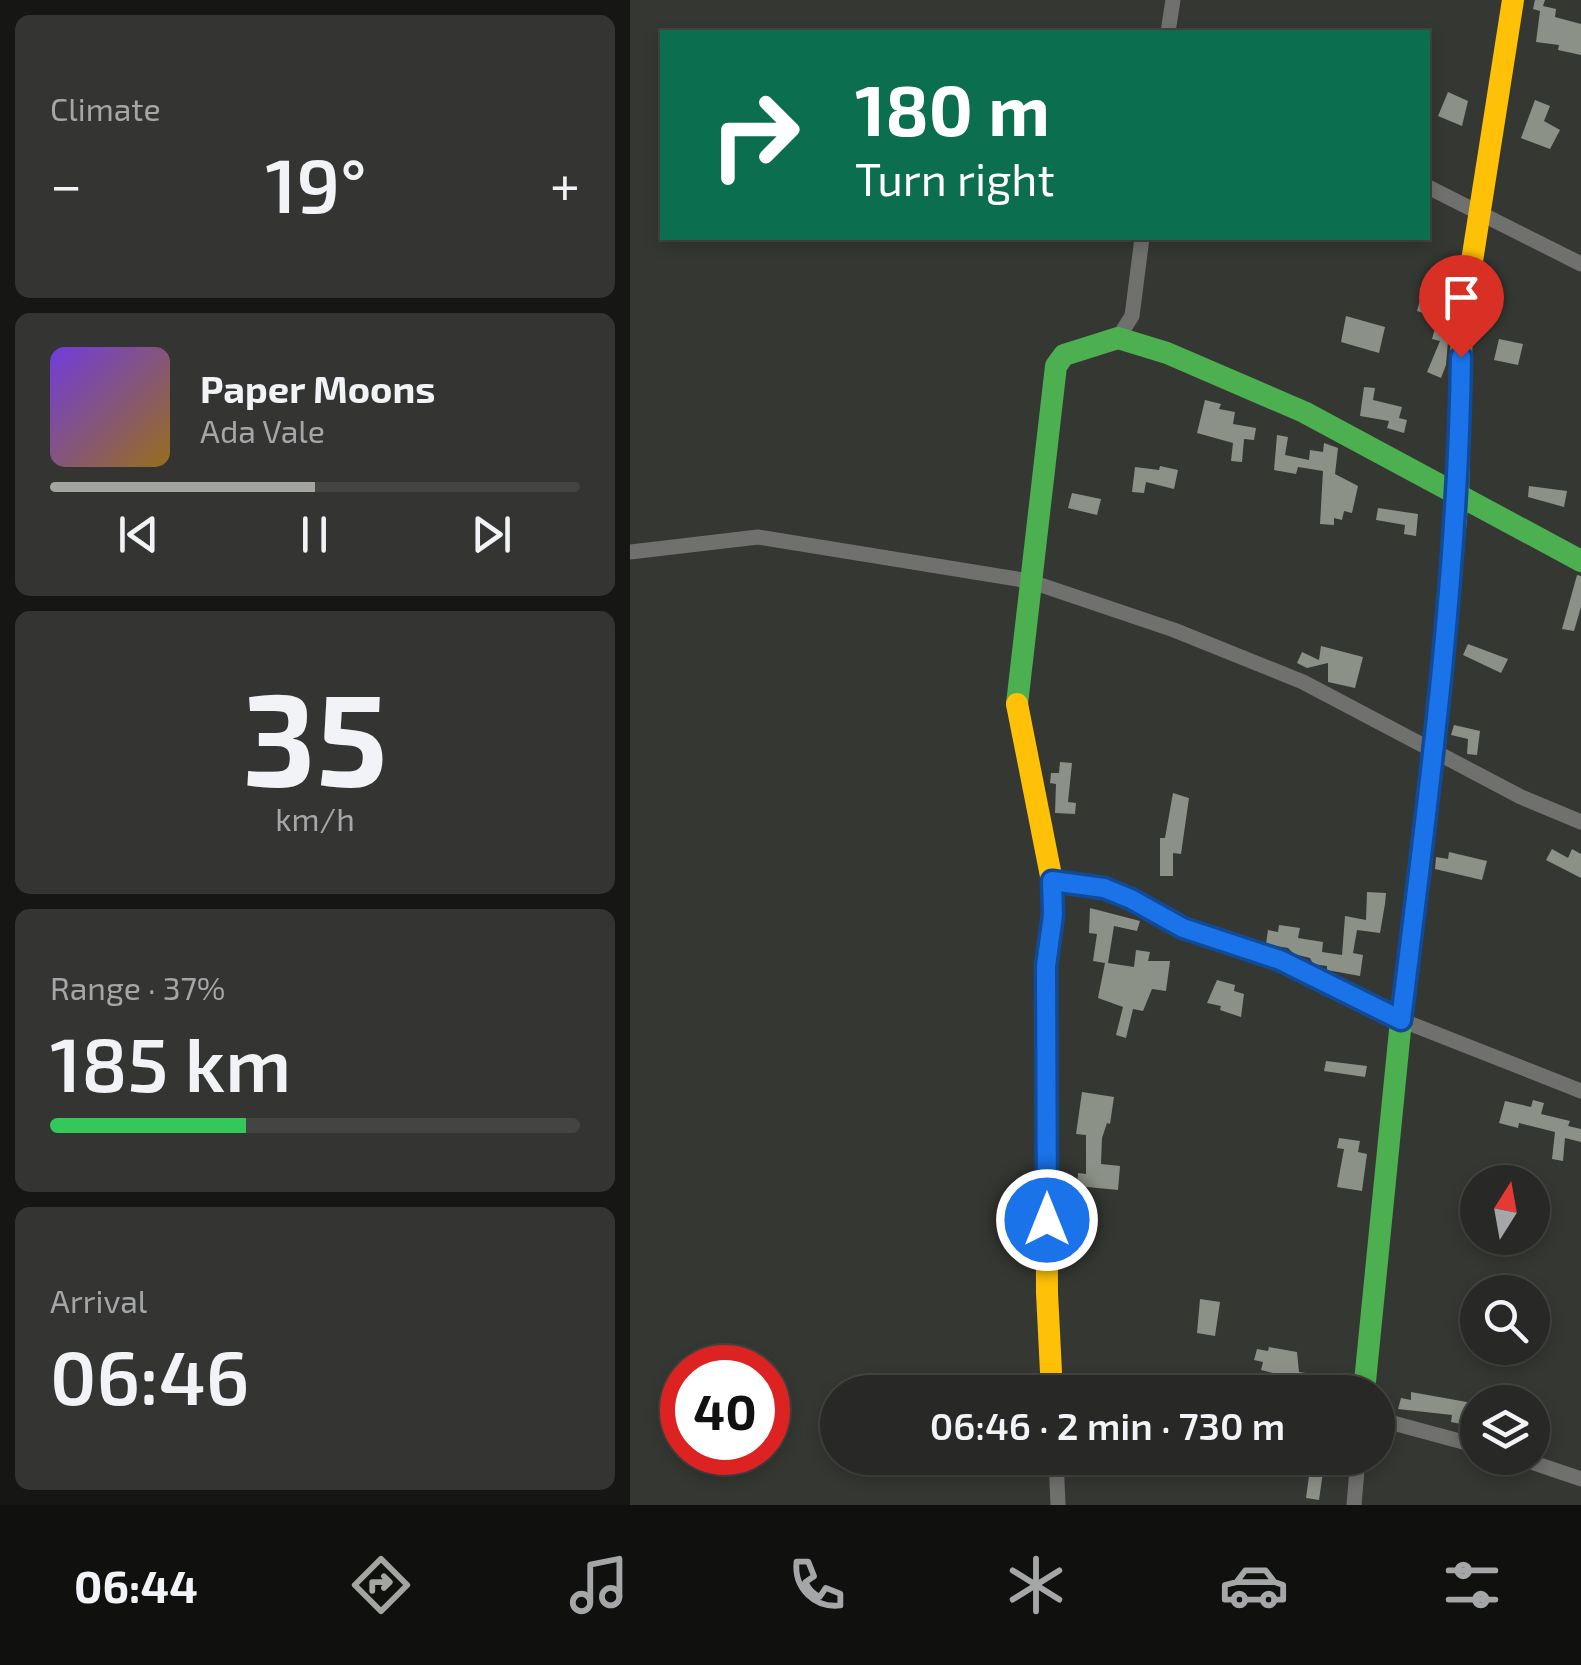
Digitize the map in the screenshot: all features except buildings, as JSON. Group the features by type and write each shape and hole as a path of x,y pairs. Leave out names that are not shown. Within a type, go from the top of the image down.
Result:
{"street":[{"path":"1168,30 1173,0"},
{"path":"1366,1375 1458,497 1462,322 1513,0"},
{"path":"1430,188 1581,264"},
{"path":"1118,338 1132,316 1142,240"},
{"path":"1051,1375 1046,1024 1052,881 1015,695 1056,366 1064,355 1118,338 1167,353 1304,412 1581,561"},
{"path":"630,552 758,537 1030,581 1174,630 1304,682 1521,797 1581,822"},
{"path":"1052,881 1104,888 1183,928 1280,960 1401,1020 1581,1090"},
{"path":"1395,1424 1460,1441"},
{"path":"1550,1468 1581,1479"},
{"path":"1057,1475 1058,1505"},
{"path":"1354,1505 1357,1475"}],"traffic: fast":[{"path":"1366,1375 1401,1020 1434,752 1458,497 1462,322 1470,274"},
{"path":"1017,704 1056,366 1064,355 1118,338 1167,353 1304,412 1581,561"}],"traffic: slow":[{"path":"1470,274 1513,0"},
{"path":"1017,704 1052,881 1053,915 1046,966 1047,1293 1051,1375"}],"route":[{"path":"1047,1220 1046,966 1053,915 1052,881 1104,888 1183,928 1280,960 1401,1020 1434,752 1458,497 1461,357"}]}
